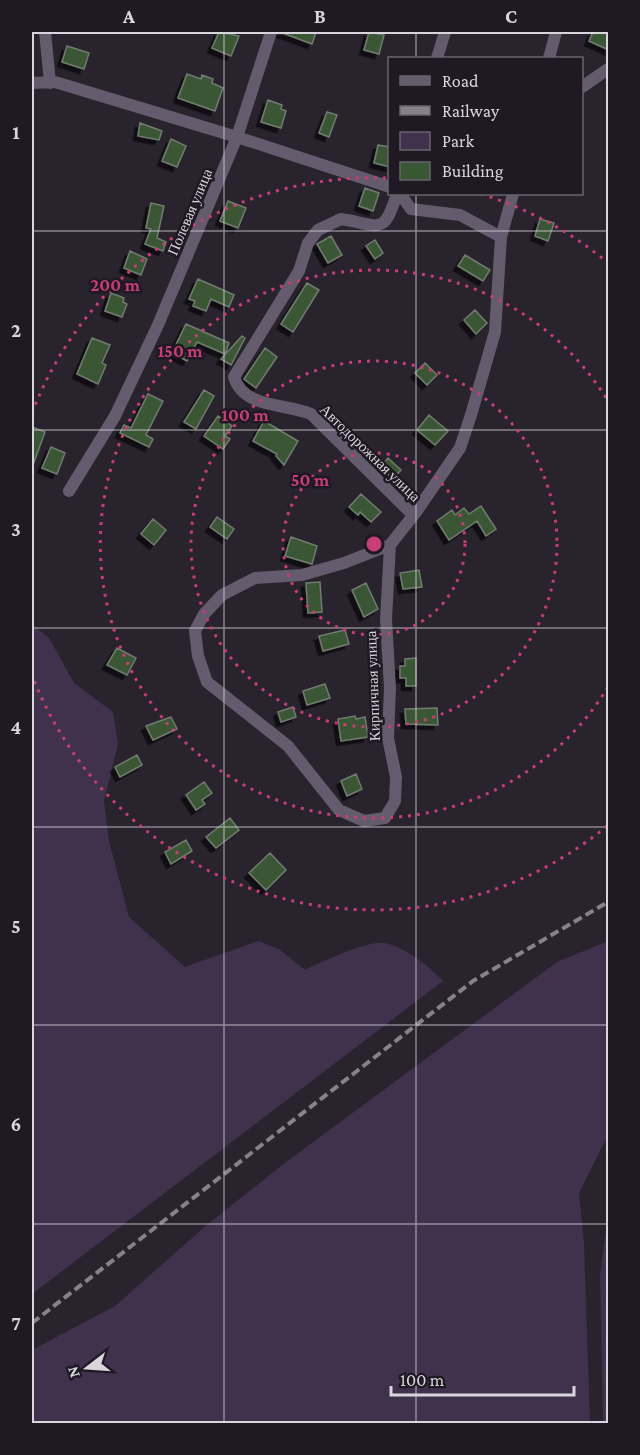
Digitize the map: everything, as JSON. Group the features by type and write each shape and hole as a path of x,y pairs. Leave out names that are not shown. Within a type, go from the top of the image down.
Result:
{"street":[{"name":"Полевая улица","path":"69,491 115,416 158,325 237,137 271,32"},
{"path":"437,57 445,32"},
{"path":"549,57 556,32"},
{"path":"46,33 50,83"},
{"path":"583,86 609,69"},
{"path":"32,83 50,83 237,137 388,186"},
{"name":"Автодорожная улица","path":"399,195 389,220 380,225 368,226 341,219 318,230 308,243 299,271 234,377 237,386 252,400 297,408 311,414 413,515"},
{"path":"400,195 411,209 460,215 501,237"},
{"path":"390,545 460,448 495,332 501,237 513,195"},
{"name":"Кирпичная улица","path":"390,545 386,619 390,688 388,738 396,777 395,801 385,818 363,821 339,810 288,746 207,682 198,656 195,631 204,614 222,594 255,578 302,575 344,563 390,545"}],"green space":[{"path":"32,624 49,638 74,683 113,712 118,744 104,801 109,841 129,917 185,967 258,941 279,949 305,970 367,945 384,943 408,953 443,981 32,1294"},
{"path":"608,941 608,1135 579,1193 584,1244 590,1423 32,1423 32,1350 115,1306 208,1224 286,1162 557,962"},
{"path":"608,1215 608,1423 603,1424 600,1275"}],"building":[{"path":"219,32 239,36 231,56 212,48"},
{"path":"280,32 316,32 312,44"},
{"path":"369,32 384,35 379,54 364,50"},
{"path":"593,32 609,32 609,50 589,41"},
{"path":"67,46 89,53 84,69 62,62"},
{"path":"187,74 201,79 202,75 213,79 212,83 223,88 215,111 178,98"},
{"path":"268,100 282,105 281,109 286,111 281,128 261,122"},
{"path":"327,112 337,115 329,137 319,133"},
{"path":"140,123 162,131 159,140 138,136"},
{"path":"171,139 186,146 177,167 162,161"},
{"path":"378,145 388,147 388,166 374,163"},
{"path":"365,188 379,193 373,211 359,206"},
{"path":"228,201 246,208 238,228 220,221"},
{"path":"151,203 164,206 157,238 166,242 163,251 145,244 151,229 146,228"},
{"path":"540,219 554,223 548,241 535,236"},
{"path":"331,236 342,255 328,263 317,244"},
{"path":"375,240 383,253 375,259 366,246"},
{"path":"130,251 147,259 141,275 124,268"},
{"path":"465,255 490,270 483,281 458,266"},
{"path":"198,279 234,295 229,307 211,299 206,311 193,306 195,301 189,299"},
{"path":"307,283 319,290 293,332 281,324"},
{"path":"111,293 124,298 123,302 127,304 122,317 105,311"},
{"path":"475,310 487,323 476,334 464,320"},
{"path":"186,324 229,343 225,354 197,342 187,361 172,353"},
{"path":"242,336 245,338 231,365 221,359"},
{"path":"92,338 110,345 102,363 106,365 98,384 77,374"},
{"path":"265,348 277,357 256,388 244,379"},
{"path":"425,363 437,375 427,385 415,373"},
{"path":"204,390 214,396 196,429 184,422"},
{"path":"148,394 163,401 146,435 153,439 149,447 120,433 124,425 131,428"},
{"path":"429,415 448,431 435,445 417,430"},
{"path":"218,416 232,426 225,436 230,439 223,449 204,436"},
{"path":"264,421 298,441 284,465 276,456 277,454 253,441"},
{"path":"32,427 45,432 33,465 32,465"},
{"path":"51,447 65,453 57,474 42,468"},
{"path":"388,458 401,470 393,479 380,467"},
{"path":"361,494 381,512 371,522 360,512 358,515 349,507"},
{"path":"481,506 496,529 486,536 477,521 449,540 437,521 452,510 455,515 464,508 469,514"},
{"path":"217,517 234,529 227,539 210,527"},
{"path":"153,519 166,530 154,545 141,534"},
{"path":"291,537 317,546 312,564 285,556"},
{"path":"419,570 422,587 403,589 400,573"},
{"path":"320,582 322,612 308,613 306,583"},
{"path":"366,583 378,609 364,617 352,590"},
{"path":"345,630 349,644 323,651 319,636"},
{"path":"117,648 136,658 127,675 107,665"},
{"path":"416,658 416,686 406,686 406,678 400,678 400,666 405,666 405,659"},
{"path":"325,684 330,698 307,705 303,691"},
{"path":"293,707 296,717 281,722 278,712"},
{"path":"437,708 438,725 406,724 405,709"},
{"path":"355,716 356,719 365,717 368,737 341,741 338,719"},
{"path":"171,717 177,729 153,740 146,726"},
{"path":"137,755 142,765 120,777 115,767"},
{"path":"356,774 362,789 347,796 341,781"},
{"path":"204,782 212,793 202,800 205,804 196,810 186,795"},
{"path":"230,818 239,830 216,848 206,837"},
{"path":"186,840 192,851 171,864 165,852"},
{"path":"270,853 286,870 266,890 249,873"}],"railway":[{"path":"32,1323 473,981 608,902"}]}
